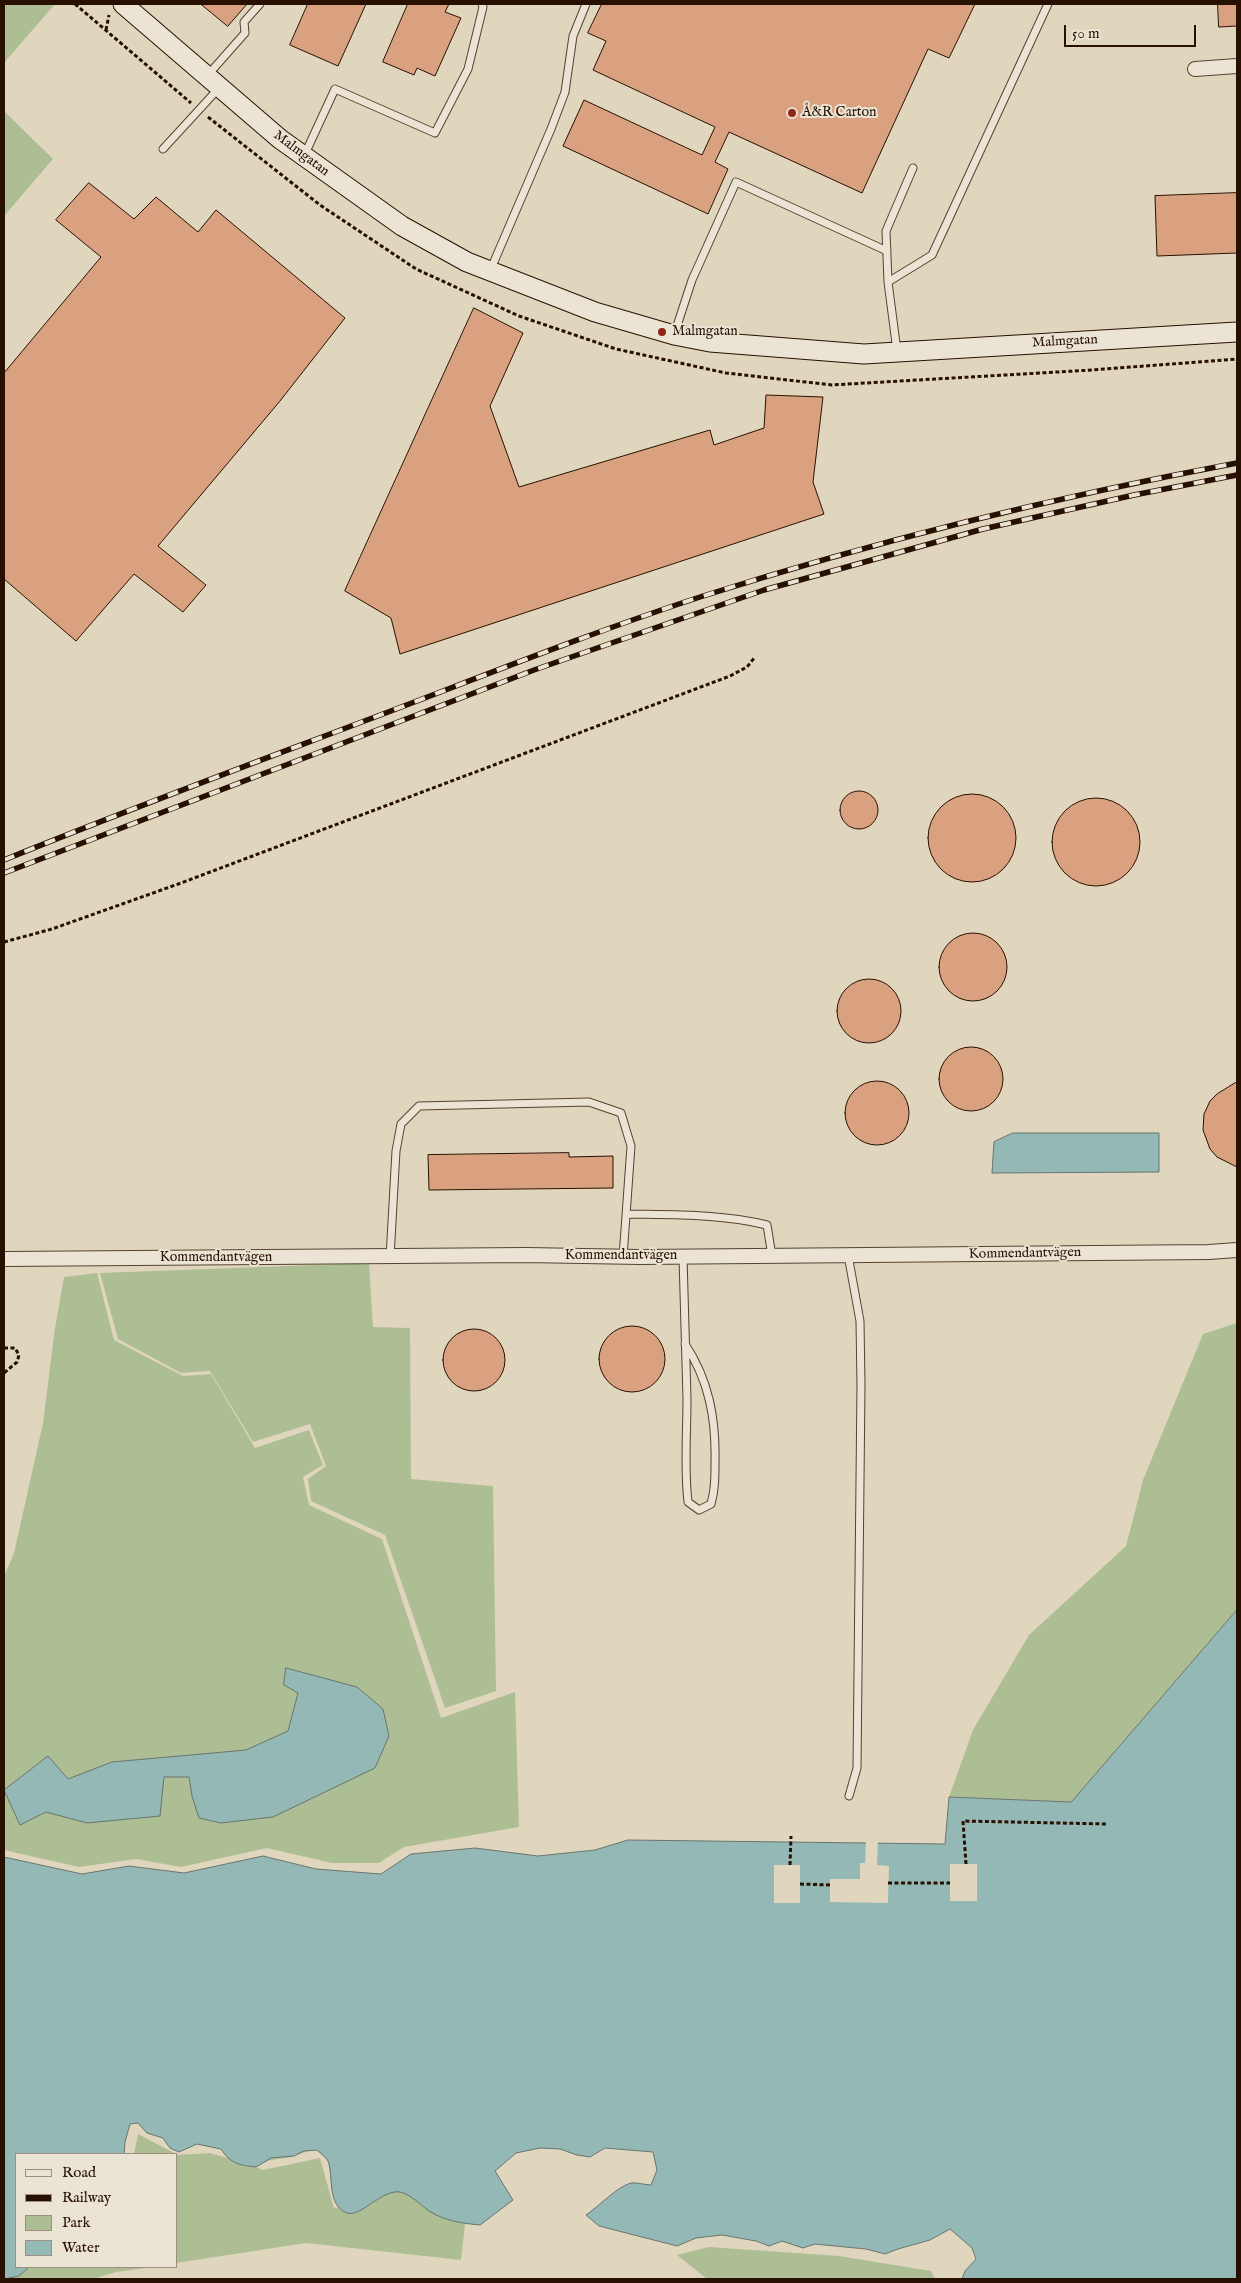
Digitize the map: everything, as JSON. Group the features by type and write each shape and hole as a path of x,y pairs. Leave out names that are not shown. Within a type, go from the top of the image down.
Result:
{"street":[{"name":"Malmgatan","path":"116,9 213,82 304,156 402,226 467,262 489,271 595,312 674,335 710,342 758,347 864,354 1237,332"},
{"path":"1195,69 1237,66"},
{"name":"Kommendantvägen","path":"4,1260 526,1255 683,1257 1208,1252 1237,1250"}],"lane":[{"path":"163,149 200,110 213,82 244,33 244,22 260,4"},
{"path":"304,156 334,89 434,133 468,69 483,7 482,4"},
{"path":"489,271 551,129 565,92 573,36 586,4"},
{"path":"888,282 932,255 1048,4"},
{"path":"897,352 888,282 886,231 913,168"},
{"path":"674,335 692,280 736,182 887,251"},
{"path":"390,1257 396,1151 401,1124 419,1106 589,1102 621,1113 631,1146 623,1257"},
{"path":"627,1214 735,1218 767,1225 772,1256"},
{"path":"848,1255 860,1321 861,1385 857,1768 850,1796"},
{"path":"683,1257 685,1344 687,1400 685,1475 688,1502 699,1510 711,1504 715,1490 716,1437 712,1406 704,1382 696,1361 685,1344"}],"path":[{"path":"75,4 200,110 320,205 416,269 519,316 616,349 726,373 832,385 1092,370 1237,359"},
{"path":"106,31 116,9"},
{"path":"4,942 52,928 181,883 379,810 730,676 747,667 755,657"},
{"path":"4,1348 14,1348 19,1355 17,1362 4,1373"},
{"path":"966,1864 964,1821 1107,1824"},
{"path":"790,1865 791,1836"},
{"path":"888,1883 950,1883"},
{"path":"800,1884 830,1885"}],"green space":[{"path":"4,4 55,4 4,63"},
{"path":"4,111 53,159 4,216"},
{"path":"369,1263 373,1327 410,1328 411,1479 493,1486 496,1691 445,1708 385,1535 311,1501 308,1479 326,1466 310,1424 253,1442 210,1371 181,1373 118,1339 100,1273"},
{"path":"97,1273 114,1340 183,1376 211,1374 255,1448 309,1430 323,1465 303,1477 309,1505 382,1539 441,1718 515,1692 519,1827 404,1847 379,1863 332,1863 267,1848 181,1867 136,1859 79,1867 4,1850 4,1577 14,1553 43,1423 55,1328 64,1277"},
{"path":"1237,1323 1237,1610 1071,1802 949,1797 973,1730 1029,1635 1126,1546 1143,1480 1203,1334"},
{"path":"4,2101 540,2148 516,2153 495,2171 513,2200 480,2225 465,2224 461,2260 306,2243 178,2263 178,2155 210,2153 227,2158 221,2149 197,2144 179,2152 170,2148 163,2138 147,2133 138,2123 130,2124 124,2153 15,2153 15,2268 146,2268 116,2272 93,2279 4,2279","holes":["317,2150 328,2160 332,2190 340,2207 334,2208 320,2158 263,2170 256,2167 271,2160"]},
{"path":"138,2134 174,2153 134,2153"},
{"path":"709,2247 839,2256 931,2271 935,2279 707,2279 677,2255"}],"water":[{"path":"1013,1133 1159,1133 1159,1172 992,1173 994,1142"},
{"path":"1237,1610 1237,2279 962,2279 965,2271 976,2259 972,2248 950,2229 930,2240 885,2254 866,2249 815,2244 803,2248 782,2241 769,2246 756,2241 722,2235 696,2238 677,2246 599,2226 586,2215 614,2192 626,2185 633,2183 651,2185 657,2170 653,2152 605,2148 590,2157 560,2149 540,2148 516,2153 495,2171 513,2200 480,2225 441,2217 429,2211 408,2195 400,2192 393,2192 358,2211 347,2213 340,2209 333,2197 328,2161 317,2150 304,2151 294,2156 271,2158 256,2167 232,2161 221,2149 197,2144 179,2152 170,2148 163,2138 147,2133 138,2123 130,2124 124,2153 15,2153 15,2268 28,2268 19,2276 4,2279 4,1857 82,1874 129,1866 184,1873 263,1856 316,1869 381,1874 411,1854 475,1848 538,1856 595,1850 628,1840 945,1844 949,1797 1071,1802"},
{"path":"286,1668 357,1687 383,1709 389,1736 375,1768 273,1817 221,1823 199,1818 192,1796 189,1777 164,1777 160,1816 87,1823 46,1812 20,1825 4,1790 48,1756 68,1779 112,1762 246,1750 288,1731 298,1693 284,1685"}],"pier":[{"path":"866,1840 878,1841 877,1865 889,1866 888,1903 830,1902 830,1879 860,1879 860,1863 865,1863"},
{"path":"950,1864 977,1864 977,1901 950,1901"},
{"path":"774,1865 800,1865 800,1903 774,1903"}],"building":[{"path":"201,4 247,4 228,26"},
{"path":"308,4 366,4 338,66 290,45"},
{"path":"408,4 449,4 445,12 461,18 435,76 417,68 414,75 383,62"},
{"name":"Å&R Carton","path":"602,4 975,4 949,58 928,49 862,193 729,132 715,162 728,169 708,214 563,146 584,100 702,155 715,127 593,70 606,41 588,33"},
{"path":"1218,4 1237,4 1237,26 1219,27"},
{"path":"89,183 134,219 156,197 198,232 216,210 345,318 280,401 158,546 206,585 183,612 134,574 76,641 4,579 4,373 101,257 56,220"},
{"path":"1237,193 1237,253 1157,256 1155,196"},
{"path":"474,308 523,333 490,406 519,487 710,430 714,445 764,428 766,395 823,397 813,482 824,514 400,654 391,618 345,591"},
{"path":"859,791 872,797 878,810 872,823 859,829 846,823 840,810 846,797"},
{"path":"972,794 989,797 997,801 1009,813 1013,821 1016,838 1013,855 1009,863 997,875 989,879 972,882 955,879 947,875 935,863 931,855 928,838 931,821 935,813 947,801 955,797"},
{"path":"1096,798 1113,801 1121,805 1133,817 1137,825 1140,842 1137,859 1133,867 1121,879 1113,883 1096,886 1079,883 1071,879 1059,867 1055,859 1052,842 1055,825 1059,817 1071,805 1079,801"},
{"path":"973,933 986,936 997,943 1004,954 1007,967 1004,980 997,991 986,998 973,1001 960,998 949,991 942,980 939,967 942,954 949,943 960,936"},
{"path":"869,979 887,985 895,993 901,1011 895,1029 887,1037 869,1043 851,1037 843,1029 837,1011 843,993 851,985"},
{"path":"971,1047 989,1053 997,1061 1003,1079 997,1097 989,1105 971,1111 953,1105 945,1097 939,1079 945,1061 953,1053"},
{"path":"877,1081 895,1087 903,1095 909,1113 903,1131 895,1139 877,1145 859,1139 851,1131 845,1113 851,1095 859,1087"},
{"path":"1237,1082 1237,1167 1217,1157 1210,1149 1203,1130 1204,1114 1210,1101 1217,1094"},
{"path":"569,1153 569,1157 613,1156 613,1188 429,1190 428,1155"},
{"path":"632,1326 645,1329 655,1336 662,1346 665,1359 662,1372 655,1382 645,1389 632,1392 619,1389 609,1382 602,1372 599,1359 602,1346 609,1336 619,1329"},
{"path":"474,1329 491,1334 496,1338 500,1343 505,1360 500,1377 496,1382 491,1386 474,1391 457,1386 452,1382 448,1377 443,1360 448,1343 452,1338 457,1334"}],"railway":[{"path":"4,860 537,655 700,597 833,557 966,522 1101,490 1237,463"},
{"path":"4,873 534,670 764,590 983,529 1134,495 1237,475"}],"place":[{"name":"Å&R Carton","path":"792,113"},
{"name":"Malmgatan","path":"662,332"}]}
